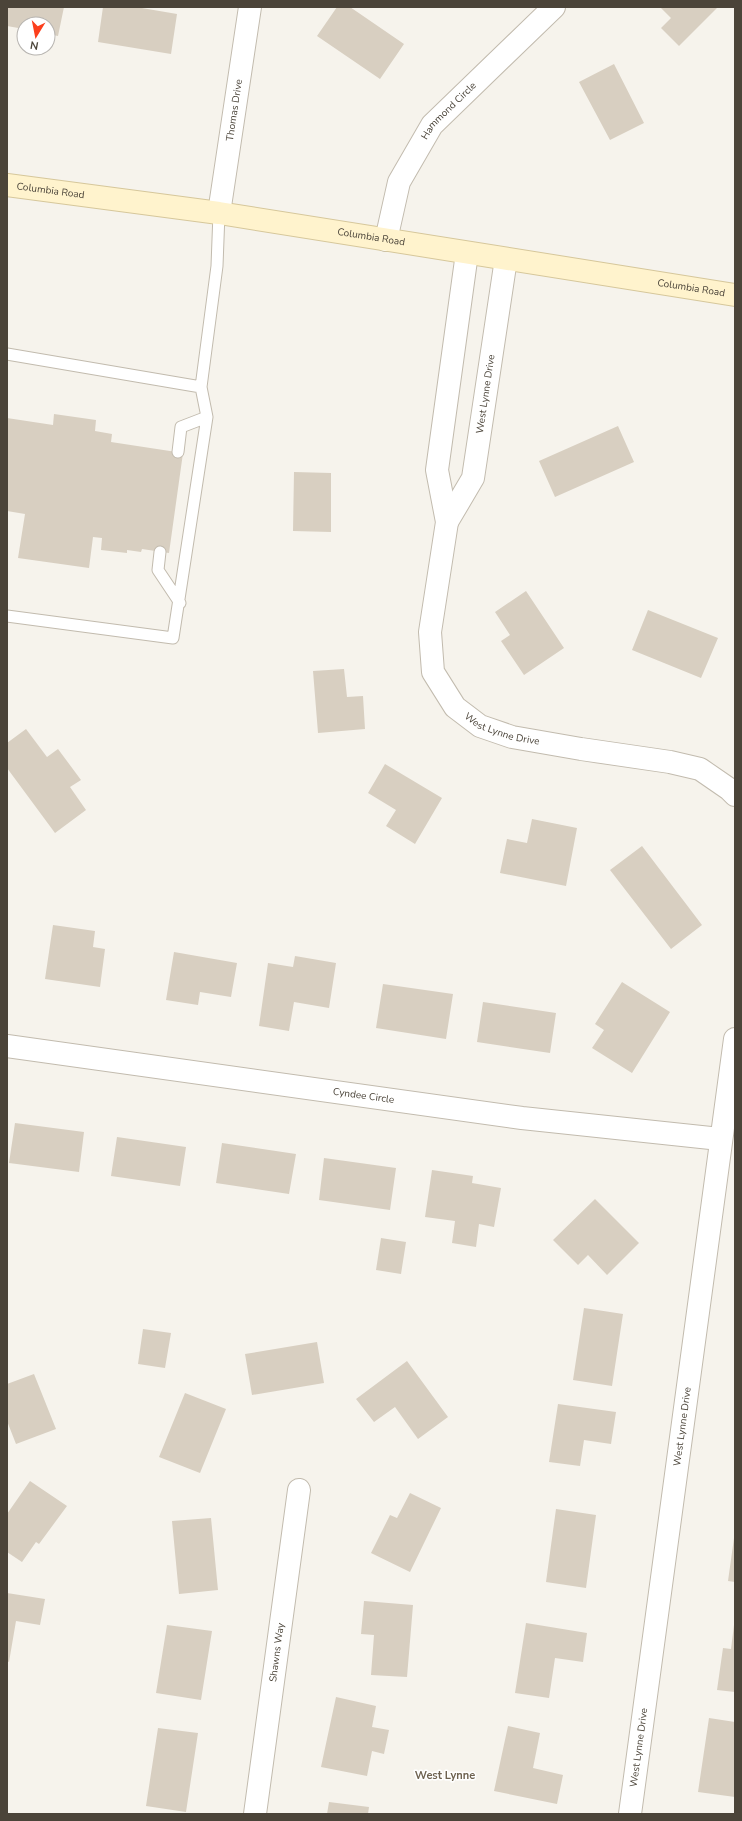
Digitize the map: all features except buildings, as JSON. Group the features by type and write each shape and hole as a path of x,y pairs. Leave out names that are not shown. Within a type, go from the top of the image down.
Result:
{"main road":[{"name":"Columbia Road","path":"7,185 219,213 735,295"}],"street":[{"name":"Thomas Drive","path":"219,213 250,7"},
{"name":"Hammond Circle","path":"386,240 399,182 432,125 554,7"},
{"name":"West Lynne Drive","path":"466,253 437,470 447,522 430,632 433,672 455,707 480,726 512,737 700,768 735,795"},
{"name":"West Lynne Drive","path":"447,522 473,478 506,259"},
{"name":"West Lynne Drive","path":"630,1814 720,1140 735,1039"},
{"name":"Cyndee Circle","path":"7,1046 522,1118 720,1140"},
{"name":"Shawns Way","path":"255,1814 299,1490"}],"lane":[{"path":"7,616 174,638 207,417 201,387 217,266 219,213"},
{"path":"7,354 201,387"},
{"path":"178,452 181,427 207,417"},
{"path":"160,552 158,570 180,604"}],"district":[{"name":"West Lynne","path":"445,1775"}]}
